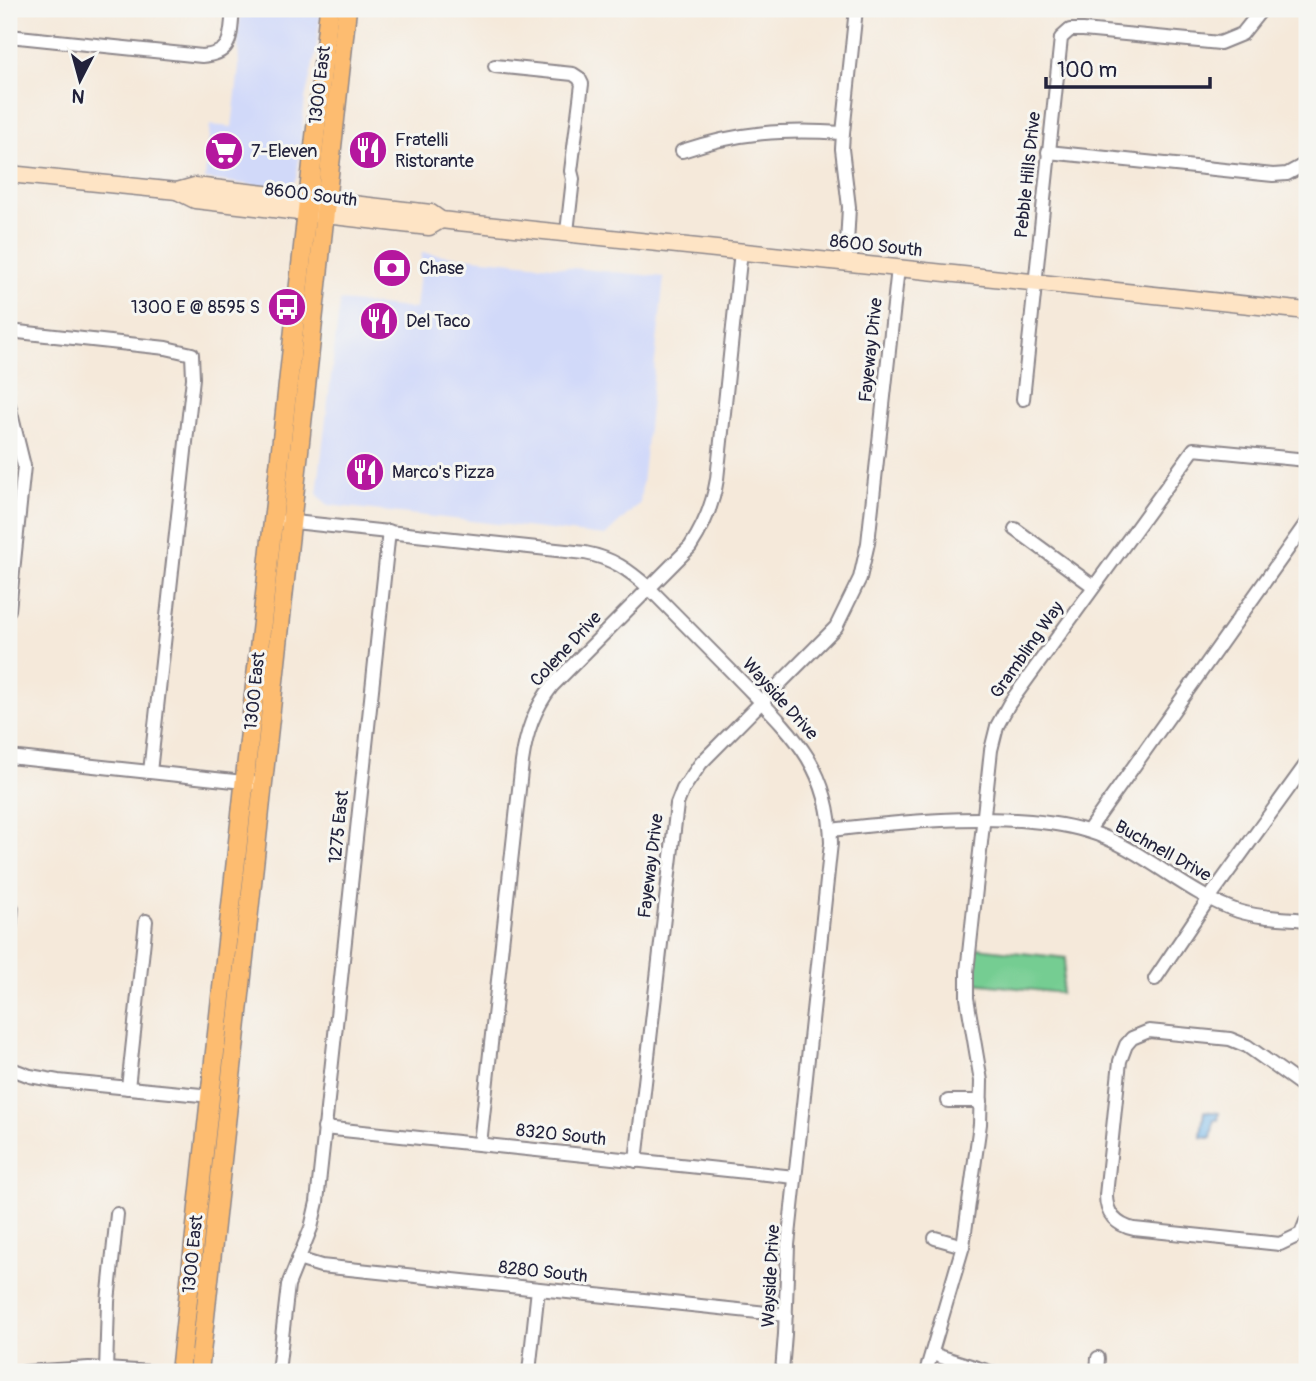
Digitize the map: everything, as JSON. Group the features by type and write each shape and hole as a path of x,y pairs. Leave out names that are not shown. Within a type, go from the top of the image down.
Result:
{"main road":[{"name":"1300 East","path":"200,1372 264,784 283,521 316,207 329,9"},
{"name":"1300 East","path":"316,207 347,9"},
{"name":"8600 South","path":"9,174 177,191 195,200 316,207 429,227 441,220 567,232 1307,311"},
{"name":"1300 East","path":"180,1372 245,782 283,521"}],"street":[{"path":"9,36 202,57 222,52 230,34 233,9"},
{"path":"846,263 849,207 842,133 856,9"},
{"name":"Pebble Hills Drive","path":"1023,399 1060,44 1065,33 1070,30 1083,30 1220,43 1242,34 1262,9"},
{"path":"495,66 573,74 582,84 572,160 573,179 567,232"},
{"path":"682,151 732,136 760,132 789,130 842,133"},
{"path":"1048,152 1273,175 1287,174 1307,163"},
{"name":"Colene Drive","path":"480,1144 522,762 528,730 542,699 552,686 690,547 705,522 714,494 741,251"},
{"name":"Fayeway Drive","path":"636,1161 677,804 683,789 701,763 836,627 860,578 868,543 898,268"},
{"path":"9,331 166,348 192,354 193,378 150,772"},
{"path":"9,405 23,466 9,610"},
{"name":"Grambling Way","path":"926,1372 963,1246 971,1198 981,1081 967,998 967,972 993,738 1003,715 1093,586 1194,449 1307,460"},
{"name":"Wayside Drive","path":"283,521 601,556 630,570 649,588 761,702 802,747 815,768 826,799 831,830 786,1267 782,1372"},
{"path":"1088,831 1307,522"},
{"path":"1015,529 1093,586"},
{"name":"1275 East","path":"278,1372 288,1285 315,1215 389,531"},
{"path":"9,757 264,784"},
{"path":"1154,979 1307,763"},
{"name":"Buchnell Drive","path":"831,830 984,818 1062,825 1110,840 1240,912 1307,920"},
{"path":"9,940 12,908"},
{"path":"128,1088 146,921"},
{"path":"1307,1089 1239,1042 1158,1032 1139,1034 1126,1045 1120,1060 1105,1195 1113,1219 1134,1229 1271,1244 1289,1241 1301,1234 1307,1219"},
{"path":"9,1068 51,1080 211,1097"},
{"path":"948,1101 981,1101"},
{"name":"8320 South","path":"324,1128 795,1178"},
{"path":"106,1370 108,1301 117,1214"},
{"path":"935,1238 963,1246"},
{"name":"8280 South","path":"298,1259 321,1266 786,1315"},
{"path":"528,1372 538,1289"},
{"path":"932,1354 990,1372"},
{"path":"1097,1372 1098,1358"},
{"path":"25,1372 153,1372"}],"shaded area":[{"path":"241,9 321,9 316,52 305,99 297,176 287,187 205,179 210,125 232,127 239,68 238,35"},
{"path":"422,253 664,277 640,503 605,536 328,505 317,494 340,301 416,309"}],"green space":[{"path":"977,948 1066,958 1061,993 974,983"}],"water":[{"path":"1204,1111 1219,1113 1218,1120 1214,1119 1211,1138 1201,1137"}],"place":[{"name":"Fratelli Ristorante","path":"368,150"},
{"name":"7-Eleven","path":"224,151"},
{"name":"Chase","path":"392,268"},
{"name":"1300 E @ 8595 S","path":"287,307"},
{"name":"Del Taco","path":"379,321"},
{"name":"Marco's Pizza","path":"365,472"}]}
